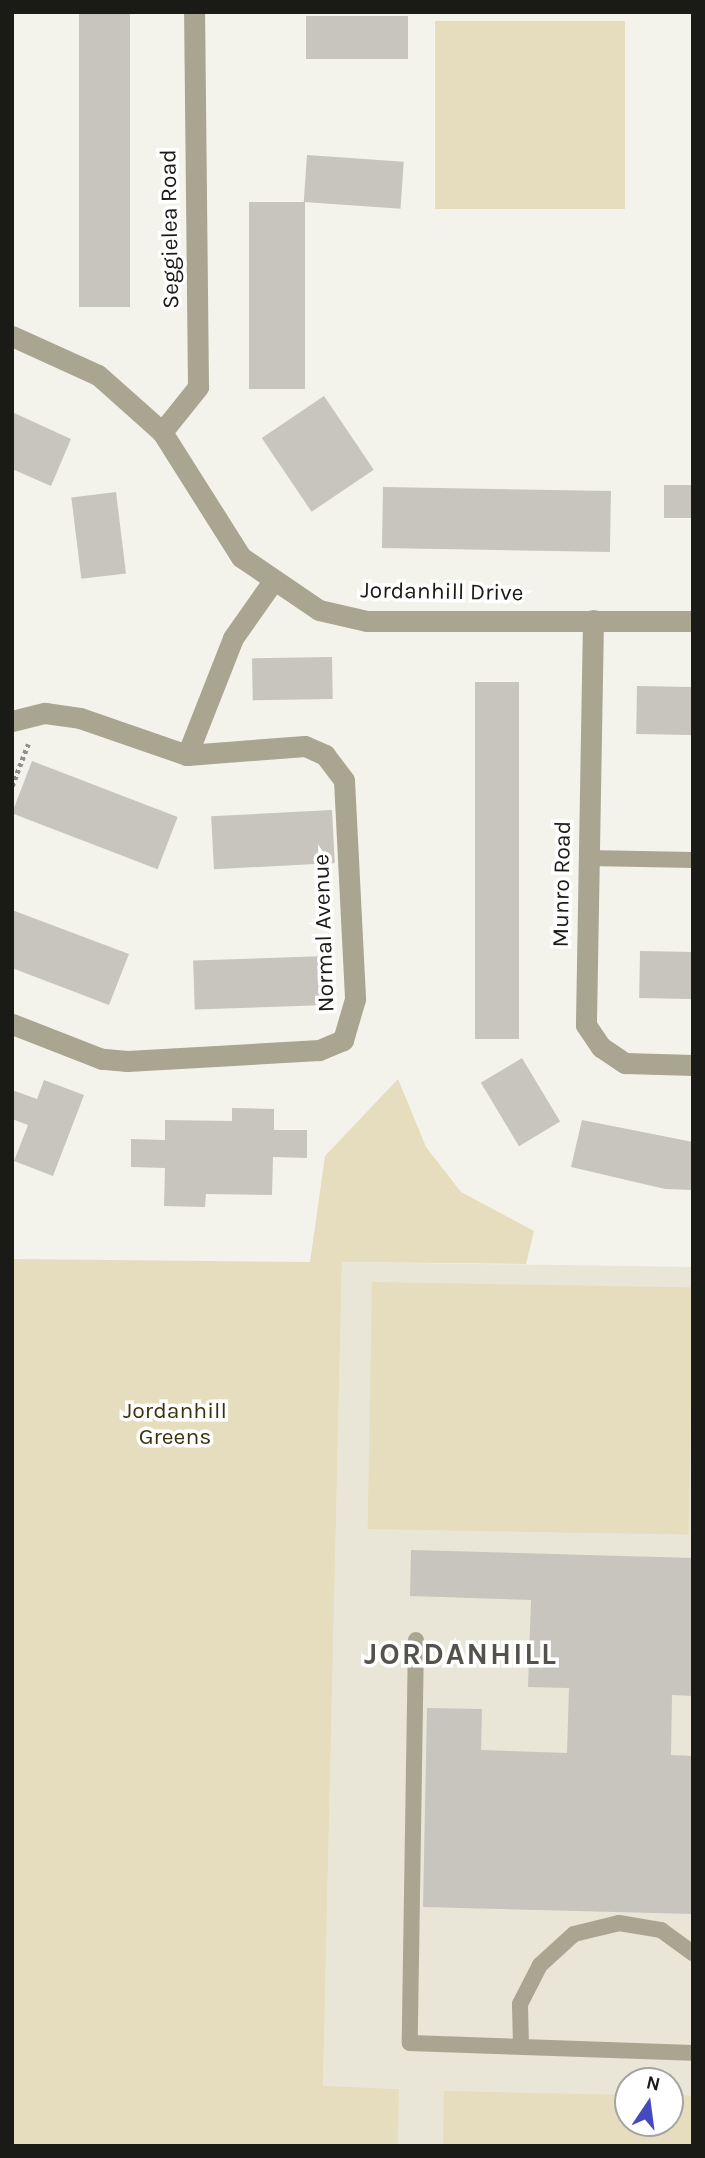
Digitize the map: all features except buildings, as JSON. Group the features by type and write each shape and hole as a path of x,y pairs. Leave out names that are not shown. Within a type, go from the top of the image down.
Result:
{"street":[{"name":"Seggielea Road","path":"162,432 198,387 194,12"},
{"name":"Jordanhill Drive","path":"12,336 98,375 162,432 241,557 319,610 367,621 693,621"},
{"path":"187,755 233,638 273,581"},
{"name":"Munro Road","path":"593,620 586,1025 601,1047 625,1063 693,1065"},
{"name":"Normal Avenue","path":"12,721 38,714 80,718 187,755 305,746 337,765 344,780 355,999 343,1040 318,1050 127,1061 102,1059 12,1024"}],"lane":[{"path":"588,858 693,860"},
{"path":"416,1640 410,2043 693,2053"},
{"path":"520,2046 520,2004 540,1965 574,1934 619,1923 661,1930 693,1953"}],"path":[{"path":"12,786 38,714"}],"shaded area":[{"path":"342,1262 693,1267 693,2146 398,2146 399,2089 323,2087"}],"green space":[{"path":"435,21 625,21 625,209 435,209"},
{"name":"Jordanhill Greens","path":"398,1079 426,1147 461,1192 534,1231 526,1264 342,1262 323,2086 399,2089 398,2146 12,2146 12,1259 310,1262 325,1156"},
{"path":"372,1282 693,1288 689,1535 368,1529"},
{"path":"444,2091 614,2095 614,2137 684,2137 684,2096 693,2096 693,2146 443,2146"}],"district":[{"name":"JORDANHILL","path":"461,1654"}]}
